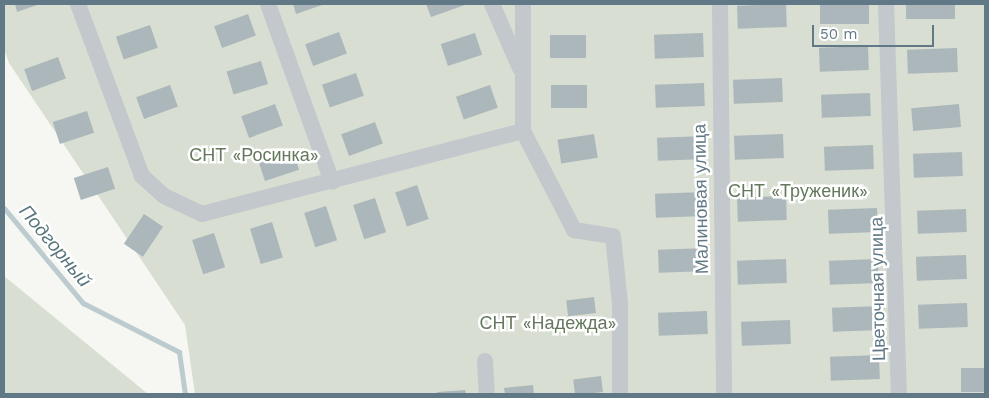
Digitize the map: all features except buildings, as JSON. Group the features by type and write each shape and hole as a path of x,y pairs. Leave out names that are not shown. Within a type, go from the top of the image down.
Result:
{"street":[{"path":"78,4 142,176 164,196 202,214 332,182 523,131"},
{"path":"268,4 332,182"},
{"path":"492,4 522,73"},
{"path":"523,4 523,131 574,230 613,236 620,304 620,394"},
{"name":"Малиновая улица","path":"720,4 724,394"},
{"name":"Цветочная улица","path":"886,4 899,394"},
{"path":"485,361 487,394"}],"green space":[{"path":"4,4 985,4 985,394 195,394 185,325 9,63 4,49"},
{"path":"4,276 148,394 4,394"}],"waterway":[{"name":"Подгорный","path":"4,208 83,303 179,352 185,394"}],"park label":[{"name":"СНТ «Росинка»","path":"254,155"},
{"name":"СНТ «Труженик»","path":"798,191"},
{"name":"СНТ «Надежда»","path":"548,323"}]}
